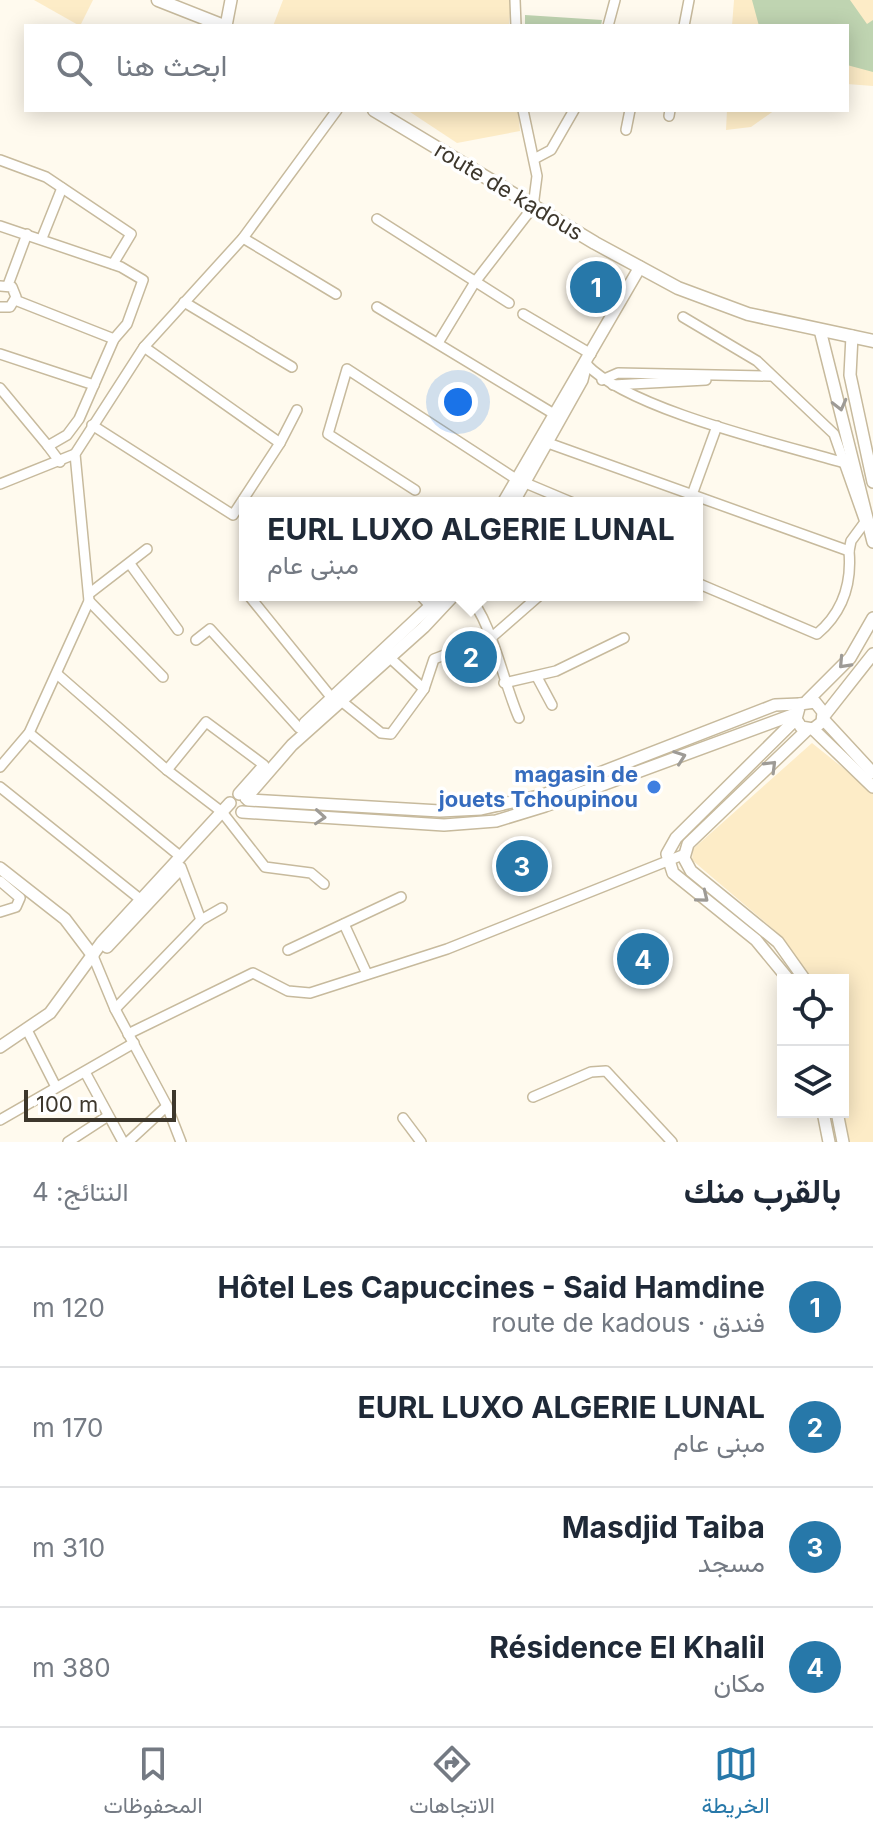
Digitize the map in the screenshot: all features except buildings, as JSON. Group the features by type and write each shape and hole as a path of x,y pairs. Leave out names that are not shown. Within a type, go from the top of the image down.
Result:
{"main road":[{"path":"158,0 220,24"},
{"name":"route de kadous","path":"377,112 533,207 678,288 748,314 873,341"}],"street":[{"path":"225,24 231,0"},
{"path":"515,0 516,24"},
{"path":"609,24 615,0"},
{"path":"684,24 689,0"},
{"path":"0,484 75,454 144,347 243,238 336,112"},
{"path":"438,343 475,282 533,207 537,176 523,112"},
{"path":"534,159 551,150 573,112"},
{"path":"626,130 630,112"},
{"path":"0,160 33,171 131,234 113,264"},
{"path":"42,238 62,188"},
{"path":"377,219 509,303"},
{"path":"0,226 113,264 143,280 127,324 114,339 79,419 67,435 48,446"},
{"path":"0,307 10,307 15,300 14,290 4,286 27,234"},
{"path":"243,238 336,294"},
{"path":"508,497 548,443 582,380 589,359 640,267"},
{"path":"15,300 114,339"},
{"path":"184,302 292,367"},
{"path":"377,307 554,414"},
{"path":"523,314 589,359 606,382 717,426 845,463"},
{"path":"683,317 757,361 834,434 865,522 851,541 849,585 839,608 817,634 703,586"},
{"path":"820,330 873,542"},
{"path":"852,336 850,375 873,482"},
{"path":"144,347 280,443"},
{"path":"0,354 94,385"},
{"path":"515,497 574,376 589,359"},
{"path":"415,490 328,434 347,369 520,482 558,497"},
{"path":"606,382 770,376"},
{"path":"0,388 60,462"},
{"path":"245,497 280,443 297,410"},
{"path":"92,425 233,515 239,506"},
{"path":"691,497 717,426"},
{"path":"548,443 685,497"},
{"path":"75,454 90,597 163,677"},
{"path":"703,503 849,551"},
{"path":"0,767 29,733 90,597 147,549"},
{"path":"130,564 178,630"},
{"path":"253,601 335,699 381,733 391,734 424,689 434,659 492,637 533,601"},
{"path":"426,601 434,610"},
{"path":"236,806 264,765 299,728 389,657 439,601"},
{"path":"93,956 107,947 181,862 335,699 446,601"},
{"path":"471,601 492,637 504,683 519,718"},
{"path":"785,974 769,953 676,876 667,860 672,843 856,650 873,618"},
{"path":"196,640 210,629 299,728"},
{"path":"504,683 537,677 624,638"},
{"path":"801,974 778,942 691,871 685,854 688,844 824,718 873,654"},
{"path":"389,657 424,689"},
{"path":"57,674 167,770 236,806 440,811 492,807 543,795 775,705 800,710 819,705 824,718 873,773"},
{"path":"537,677 552,705"},
{"path":"800,710 810,729 873,787"},
{"path":"167,770 206,722 264,765"},
{"path":"29,733 181,862 201,920"},
{"path":"0,787 140,899"},
{"path":"236,806 265,867 311,873 324,884"},
{"path":"0,1120 85,1072 131,1039 253,973 288,991 310,993 447,949 685,854"},
{"path":"0,1047 50,1013 140,899 181,862"},
{"path":"0,868 65,919 93,956 115,1009 167,1106 181,1142"},
{"path":"0,881 17,895 20,903 0,912"},
{"path":"288,950 401,897"},
{"path":"115,1009 201,920 222,908"},
{"path":"344,924 367,974"},
{"path":"27,1030 56,1087"},
{"path":"533,1097 591,1072 606,1071 672,1142"},
{"path":"85,1072 126,1142 167,1106"},
{"path":"68,1142 108,1116"},
{"path":"403,1118 421,1142"},
{"path":"824,1118 829,1142"},
{"path":"838,1118 843,1142"}],"shaded area":[{"path":"34,0 93,0 81,24"},
{"path":"283,0 511,0 509,24 274,24"},
{"path":"734,0 873,0 873,86 849,84 849,24 732,24"},
{"path":"410,112 518,112 520,131 457,143"},
{"path":"727,112 772,112 751,127 726,130"},
{"path":"812,743 873,792 873,1142 846,1142 841,1118 849,1118 849,974 809,974 780,935 692,860 693,849"}],"green space":[{"path":"752,0 850,0 867,24 873,20 873,72 849,66 849,24 758,24"},
{"path":"525,15 602,20 601,24 525,24"}],"place":[{"name":"Hôtel Les Capuccines - Said Hamdine","path":"596,287"},
{"name":"EURL LUXO ALGERIE LUNAL","path":"471,657"},
{"name":"magasin de jouets Tchoupinou","path":"654,787"},
{"name":"Masdjid Taiba","path":"522,866"},
{"name":"Résidence El Khalil","path":"643,959"}]}
